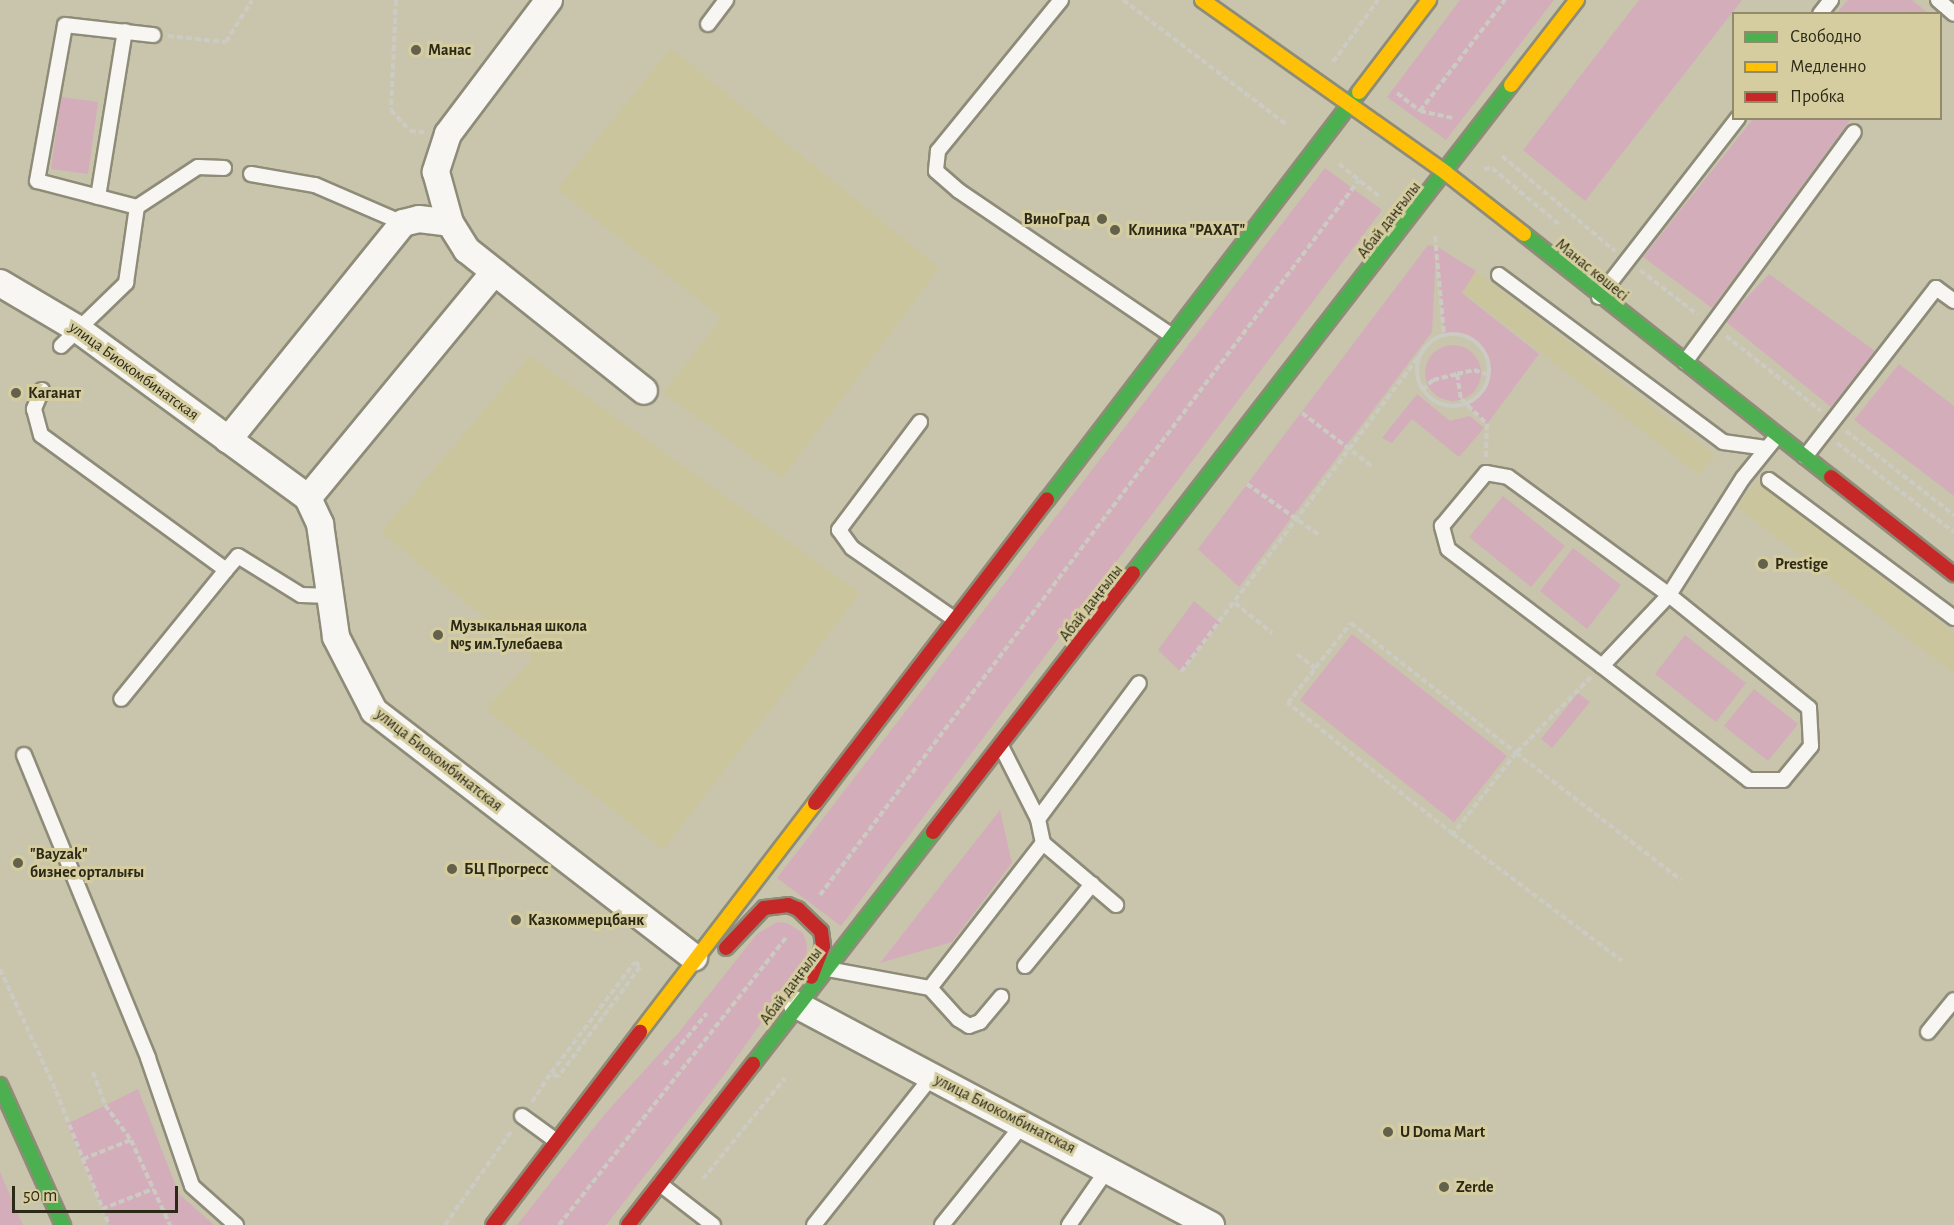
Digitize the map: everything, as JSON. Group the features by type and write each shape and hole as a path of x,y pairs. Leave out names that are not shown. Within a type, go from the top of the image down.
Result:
{"main road":[{"name":"Манас көшесі","path":"1202,0 1446,173 1599,297 1954,573"},
{"path":"493,1225 592,1090 706,958 954,619 1429,0"},
{"name":"Абай даңғылы","path":"628,1225 825,968 1001,746 1446,173 1577,0"},
{"path":"706,958 764,908 788,905 806,913 821,931 823,946 797,1005"},
{"path":"592,1090 666,1023"},
{"path":"0,1085 63,1225"}],"street":[{"path":"549,0 448,134 436,172 450,223 466,250 644,391"},
{"path":"228,440 403,224 418,219 450,223"},
{"path":"308,498 494,272"},
{"name":"улица Биокомбинатская","path":"0,283 69,337 228,440 308,498 320,524 336,637 374,711 706,958"},
{"name":"улица Биокомбинатская","path":"797,1005 1109,1167 1211,1225"}],"lane":[{"path":"708,24 726,0"},
{"path":"1061,0 938,151 936,171 959,191 1172,336"},
{"path":"1224,16 1237,0"},
{"path":"1822,12 1831,0"},
{"path":"1938,0 1954,14"},
{"path":"153,35 65,25 37,181 137,207 198,167 224,168"},
{"path":"98,197 125,31"},
{"path":"1599,297 1736,120"},
{"path":"1684,363 1854,132"},
{"path":"251,174 315,185 403,224"},
{"path":"69,337 126,283 137,207"},
{"path":"1499,275 1724,442 1766,448"},
{"path":"1805,457 1936,288 1954,301"},
{"path":"42,390 34,409 41,435 226,570"},
{"path":"920,422 839,530 852,548 954,619"},
{"path":"1602,666 1669,595 1743,478 1777,436"},
{"path":"1486,473 1508,477 1669,595 1809,708 1811,746 1783,780 1749,780 1448,549 1442,526 1486,473"},
{"path":"1735,508 1743,478"},
{"path":"1769,480 1954,618"},
{"path":"121,699 238,556 301,595 332,596"},
{"path":"1038,819 1138,683"},
{"path":"1001,746 1038,819 1043,843 1116,905"},
{"path":"24,755 147,1058 192,1186 236,1225"},
{"path":"930,988 1043,843"},
{"path":"1025,966 1092,884"},
{"path":"825,968 930,988 958,1019 969,1026 980,1022 1001,997"},
{"path":"1928,1032 1954,1000"},
{"path":"814,1225 932,1076"},
{"path":"522,1116 555,1140"},
{"path":"942,1225 1024,1123"},
{"path":"1069,1225 1109,1167"},
{"path":"660,1184 713,1225"}],"path":[{"path":"153,35 226,42 252,0"},
{"path":"396,0 391,110 410,131 448,134"},
{"path":"1123,0 1286,124"},
{"path":"1328,69 1378,0"},
{"path":"1420,111 1505,0"},
{"path":"1397,93 1420,111 1458,120"},
{"path":"1339,164 1379,196"},
{"path":"1492,168 1564,228"},
{"path":"559,1225 806,913 1359,180"},
{"path":"1435,236 1444,335"},
{"path":"1181,672 1427,345 1444,335 1462,336 1478,344 1486,354 1489,375 1484,389 1465,404 1441,404 1422,390 1417,366 1427,345"},
{"path":"1422,390 1433,380 1474,370 1489,375"},
{"path":"1457,374 1465,404 1487,424 1486,473"},
{"path":"1302,413 1373,467"},
{"path":"1824,433 1954,532"},
{"path":"1247,484 1318,535"},
{"path":"1235,603 1272,633"},
{"path":"1622,961 1453,834 1288,703 1351,623 1681,880"},
{"path":"1297,654 1315,669"},
{"path":"1453,834 1516,753 1602,666"},
{"path":"445,1225 551,1073 635,963 640,967 558,1077 551,1073"},
{"path":"0,969 83,1159 109,1225"},
{"path":"664,1065 707,1013"},
{"path":"93,1072 105,1105 130,1140 170,1225"},
{"path":"703,1179 785,1078"},
{"path":"83,1159 130,1140"},
{"path":"102,1209 153,1189"}],"shaded area":[{"path":"1460,0 1554,0 1446,140 1387,97"},
{"path":"1639,0 1742,0 1585,201 1523,150"},
{"path":"1848,0 1912,0 1927,12 1838,12"},
{"path":"671,48 939,268 782,478 663,393 722,318 557,189"},
{"path":"61,97 98,102 88,174 51,169"},
{"path":"1752,120 1850,120 1712,308 1643,257"},
{"path":"1325,168 1382,210 841,926 777,878"},
{"path":"1428,245 1436,246 1476,271 1462,293 1539,354 1487,424 1465,404 1484,389 1489,365 1478,344 1457,334 1444,335 1436,252 1432,332 1239,587 1198,549"},
{"path":"1476,271 1715,455 1699,475 1461,290"},
{"path":"1769,274 1875,351 1831,407 1725,321"},
{"path":"1447,345 1459,345 1469,349 1477,357 1481,373 1477,389 1469,397 1459,401 1447,401 1437,397 1429,389 1425,379 1425,367 1429,357 1437,349"},
{"path":"530,356 860,593 663,850 486,709 533,658 381,532"},
{"path":"1899,364 1954,406 1954,496 1854,420"},
{"path":"1417,394 1450,421 1470,416 1484,428 1459,457 1412,419 1392,443 1382,438"},
{"path":"1757,481 1954,633 1954,674 1737,507"},
{"path":"1503,496 1565,546 1531,587 1469,537"},
{"path":"1573,548 1621,585 1587,629 1540,591"},
{"path":"1194,601 1220,623 1181,672 1158,650"},
{"path":"1352,634 1507,756 1454,822 1300,700"},
{"path":"1685,635 1746,683 1716,722 1655,674"},
{"path":"1754,689 1798,724 1768,761 1724,726"},
{"path":"1578,693 1590,702 1552,748 1541,739"},
{"path":"1000,810 1012,863 952,942 880,963"},
{"path":"777,922 787,923 803,933 807,944 806,960 724,1075 606,1225 517,1225 604,1115 679,1032 757,934"},
{"path":"138,1089 179,1194 214,1225 109,1225 67,1124"},
{"path":"0,1172 23,1225 0,1225"}],"traffic: fast":[{"path":"1133,573 1511,85"},
{"path":"1047,500 1359,92"},
{"path":"1524,234 1831,477"},
{"path":"753,1064 933,832"},
{"path":"0,1085 63,1225"}],"traffic: slow":[{"path":"1202,0 1446,173 1524,234"},
{"path":"1359,92 1429,0"},
{"path":"1511,85 1577,0"},
{"path":"640,1032 815,803"}],"traffic: jam":[{"path":"1831,477 1954,574"},
{"path":"815,803 1047,500"},
{"path":"933,832 1133,573"},
{"path":"726,948 764,908 788,905 798,909 821,931 823,946 811,977"},
{"path":"493,1225 640,1032"},
{"path":"628,1225 753,1064"}],"place":[{"name":"Манас","path":"416,50"},
{"name":"ВиноГрад","path":"1102,219"},
{"name":"Клиника \"РАХАТ\"","path":"1115,230"},
{"name":"Каганат","path":"16,393"},
{"name":"Prestige","path":"1763,564"},
{"name":"Музыкальная школа №5 им.Тулебаева","path":"438,635"},
{"name":"\"Bayzak\" бизнес орталығы","path":"18,863"},
{"name":"БЦ Прогресс","path":"452,869"},
{"name":"Казкоммерцбанк","path":"516,920"},
{"name":"U Doma Mart","path":"1388,1132"},
{"name":"Zerde","path":"1444,1187"}]}
